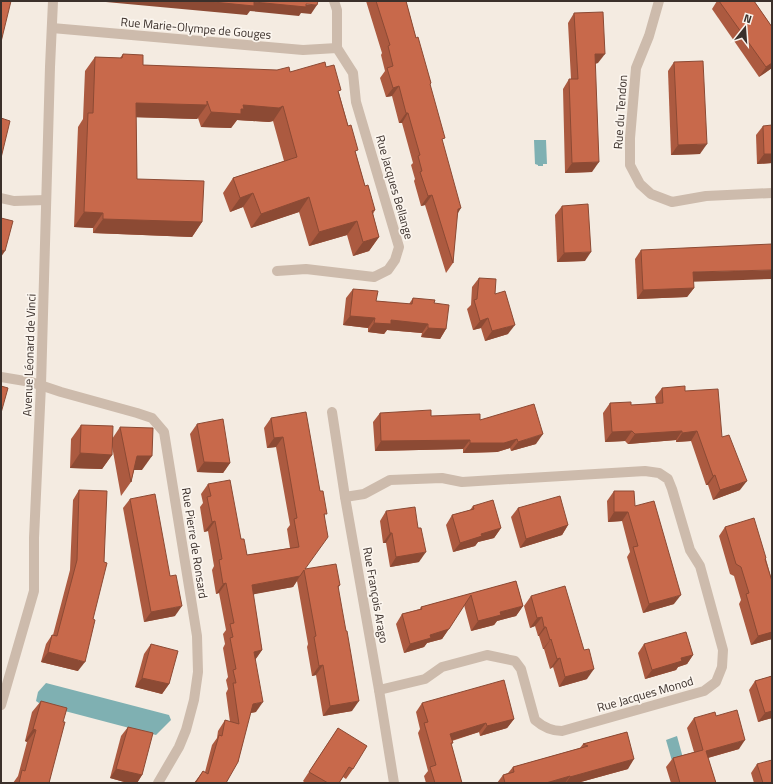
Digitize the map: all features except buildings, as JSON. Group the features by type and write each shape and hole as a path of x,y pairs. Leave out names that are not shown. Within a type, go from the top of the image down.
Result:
{"street":[{"name":"Avenue Léonard de Vinci","path":"1,705 34,591 34,538 42,385 46,200 53,1"},
{"path":"334,1 337,10 337,48"},
{"name":"Rue du Tendon","path":"659,1 649,36 636,68 630,138 630,166 640,184 651,194 672,202 706,196 772,193"},
{"name":"Rue Marie-Olympe de Gouges","path":"52,28 303,50 337,48"},
{"name":"Rue Jacques Bellange","path":"277,271 306,269 374,277 388,270 395,260 399,248 356,102 353,73 337,48"},
{"path":"1,198 14,201 46,200"},
{"name":"Rue Pierre de Ronsard","path":"1,377 31,382 144,415 152,418 164,432 197,636 198,672 194,700 186,730 179,747 158,783"},
{"name":"Rue François Arago","path":"332,412 345,497 380,690 394,783"},
{"name":"Rue Jacques Monod","path":"345,497 364,494 390,480 442,478 462,482 645,471 659,473 668,479 690,550 700,566 723,650 722,667 716,682 704,691 562,731 553,731 540,725 535,720 521,669 515,661 487,655 442,667 425,679 380,690"}],"water":[{"path":"534,140 546,140 547,164 543,164 543,166 538,166 535,164"},
{"path":"46,683 169,715 171,720 156,735 42,705 36,701 38,692"},
{"path":"677,736 683,758 672,761 666,740"}]}
